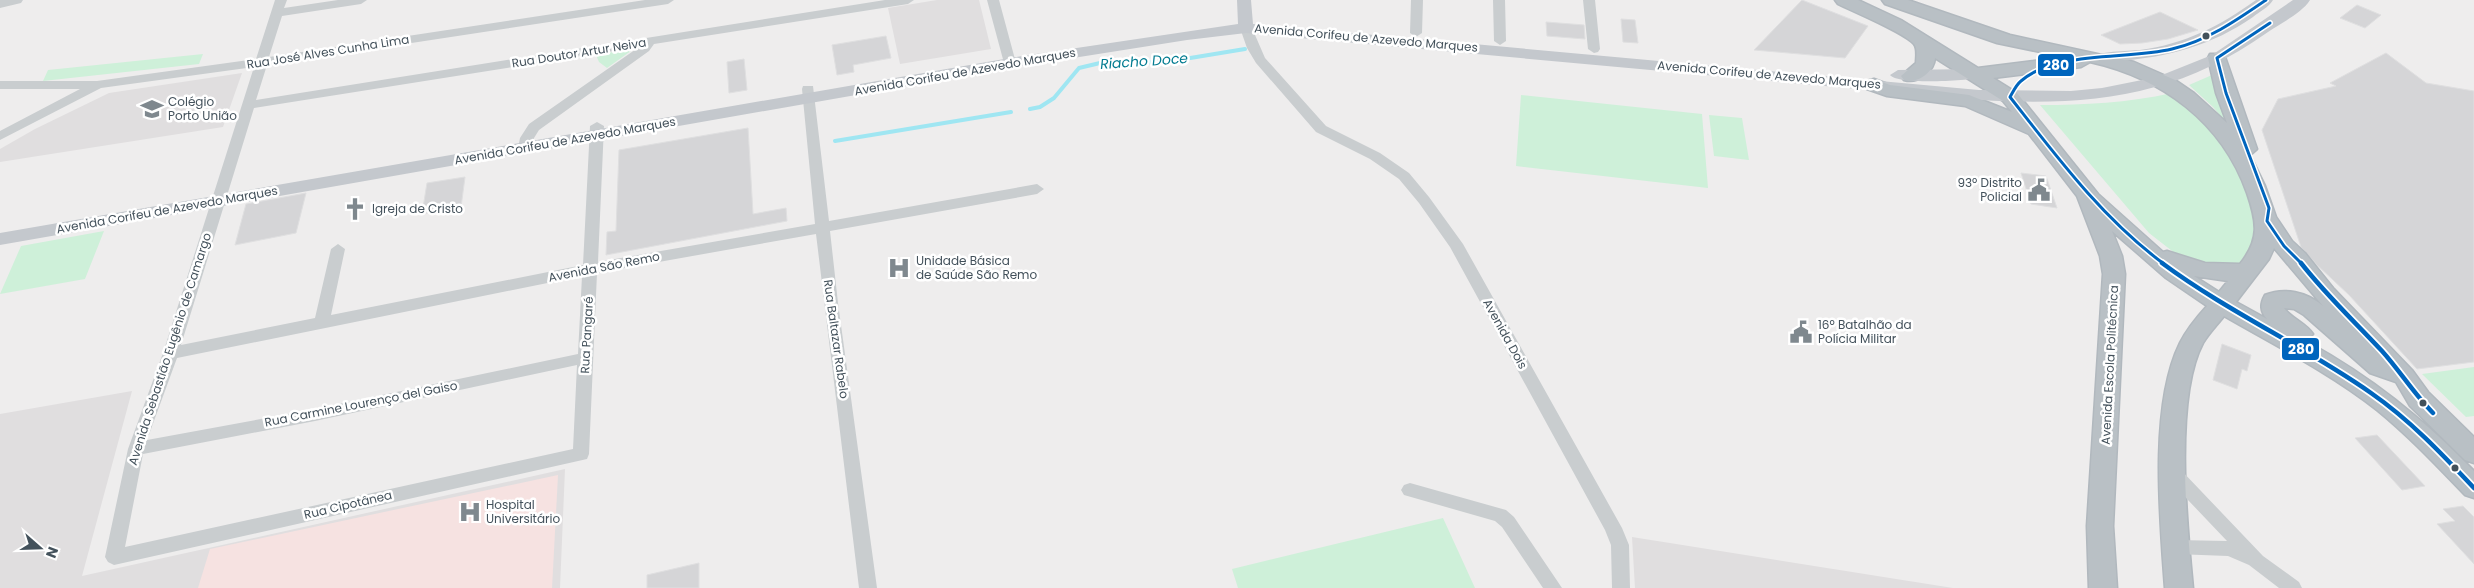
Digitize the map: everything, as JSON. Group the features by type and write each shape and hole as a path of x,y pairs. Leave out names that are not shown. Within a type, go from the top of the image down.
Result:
{"highway":[{"name":"Avenida Escola Politécnica","path":"1844,0 1876,14 1921,39 2010,97 2087,194 2111,256 2114,274 2100,526 2103,588"},
{"path":"1891,0 1981,32 2029,45 2099,58 2128,67 2162,81 2196,105 2236,146 2247,165 2267,221 2284,246 2297,258 2324,294 2404,376 2419,399 2474,454"},
{"path":"1911,76 1925,65 1926,51 1921,39"},
{"name":"Avenida Corifeu de Azevedo Marques","path":"1976,74 2057,65 2099,58"},
{"path":"2179,588 2175,547 2174,474 2175,417 2182,370 2190,345 2201,327 2222,304 2245,272 2261,254 2266,240 2269,208 2226,93 2218,58"},
{"path":"2010,97 2023,80 2057,65"},
{"path":"1874,85 1887,90 1974,102 2038,132"},
{"path":"2087,194 2143,249 2186,282 2330,366 2371,393 2412,424"},
{"path":"2143,249 2182,265 2208,272 2225,274 2245,272"},
{"path":"2404,376 2378,367 2312,309 2300,302 2280,298 2273,301 2272,310 2281,321 2355,366 2382,386 2392,396 2412,424 2474,488"}],"main road":[{"path":"1244,0 1245,24"},
{"name":"Avenida Corifeu de Azevedo Marques","path":"2099,58 2132,56 2172,49 2202,39 2226,27 2266,0"},
{"name":"Avenida Corifeu de Azevedo Marques","path":"1245,24 2010,97 2066,96 2117,90 2162,81 2218,58 2303,0"},
{"name":"Avenida Corifeu de Azevedo Marques","path":"0,229 219,196 1009,59 1186,35 1245,24 1416,33 1911,76 1976,74"},
{"name":"Avenida Corifeu de Azevedo Marques","path":"0,239 219,196"}],"street":[{"path":"0,4 17,0"},
{"name":"Avenida Sebastião Eugênio de Camargo","path":"114,557 136,449 172,353 281,0"},
{"path":"277,13 361,0"},
{"name":"Rua José Alves Cunha Lima","path":"0,136 98,84 263,62 668,0"},
{"name":"Rua Doutor Artur Neiva","path":"249,105 908,0"},
{"path":"993,0 1009,59"},
{"path":"1416,33 1417,0"},
{"path":"1499,0 1500,40"},
{"path":"1589,0 1594,49"},
{"name":"Avenida Dois","path":"1245,24 1253,48 1260,60 1286,92 1321,129 1375,156 1404,176 1456,244 1613,528 1620,545 1621,588"},
{"path":"526,143 534,127 645,48 649,42"},
{"path":"0,84 98,84"},
{"name":"Rua Baltazar Rabelo","path":"809,94 830,303 868,588"},
{"name":"Rua Pangaré","path":"581,454 596,131"},
{"name":"Avenida São Remo","path":"172,353 590,269 1037,189"},
{"path":"322,322 338,249"},
{"name":"Rua Carmine Lourenço del Gaiso","path":"136,449 315,415 585,358"},
{"name":"Rua Cipotânea","path":"114,557 581,454"},
{"path":"2174,474 2257,561 2293,588"},
{"path":"1410,490 1500,515 1508,522 1553,588"},
{"path":"2175,547 2229,549 2257,561"}],"shaded area":[{"path":"937,0 979,0 991,49 900,64 888,8"},
{"name":"Colégio Porto União","path":"242,73 223,127 0,162 0,149 35,129 109,93"},
{"path":"132,391 82,576 565,469 560,588 0,588 0,414"},
{"name":"Hospital Universitário","path":"558,475 552,588 198,588 210,549"},
{"path":"1632,537 1953,588 1635,588"}],"green space":[{"path":"635,48 607,68 599,62 596,55"},
{"path":"203,54 199,64 43,81 48,70"},
{"path":"2212,75 2239,138 2213,107 2189,85"},
{"path":"2172,93 2198,111 2238,160 2259,227 2253,251 2239,266 2218,268 2176,254 2149,233 2040,105 2106,103"},
{"path":"1521,95 1702,114 1708,188 1516,166"},
{"path":"1709,115 1742,118 1749,160 1714,156"},
{"path":"104,231 85,279 0,294 21,246"},
{"path":"2474,367 2474,416 2466,417 2422,374"},
{"path":"1443,518 1475,588 1238,588 1232,569"}],"building":[{"path":"1802,0 1868,26 1845,58 1754,50"},
{"path":"2357,5 2381,15 2365,28 2340,18"},
{"path":"2160,12 2198,30 2168,39 2142,43 2120,44 2101,35"},
{"path":"1621,19 1635,20 1638,43 1623,42"},
{"path":"1546,22 1584,25 1585,39 1547,36"},
{"path":"886,36 891,58 853,65 854,72 837,75 832,45"},
{"path":"2386,53 2426,83 2474,91 2474,362 2417,369 2349,295 2316,264 2301,247 2262,130 2278,99 2336,86 2330,83"},
{"path":"744,59 747,90 729,93 727,62"},
{"path":"748,128 753,214 786,208 787,221 606,255 607,232 616,231 619,150"},
{"name":"93º Distrito Policial","path":"2021,173 2046,176 2057,208 2031,204"},
{"path":"465,177 461,207 422,214 427,183"},
{"path":"306,193 296,233 235,245 246,204"},
{"path":"2222,344 2251,355 2247,371 2242,369 2237,389 2213,380"},
{"path":"2377,435 2425,486 2402,490 2355,438"},
{"path":"2463,506 2474,517 2474,564 2437,524 2455,521 2443,509"},
{"path":"699,563 699,588 647,588 647,575"}],"waterway":[{"name":"Riacho Doce","path":"1030,109 1040,107 1054,98 1079,68 1100,63 1166,62 1245,49"},
{"name":"Riacho Doce","path":"835,141 1011,112"}],"transit line":[{"name":"280","path":"2266,0 2221,29 2185,45 2155,52 2072,61 2035,72 2021,81 2010,97 2090,197 2145,250 2200,289 2315,357 2385,403 2438,450 2474,488"},
{"name":"280","path":"2270,23 2217,58 2226,93 2269,208 2267,221 2284,246 2297,258 2325,294 2380,349 2404,376 2419,399 2433,413"}],"place":[{"name":"Colégio Porto União","path":"152,109"},
{"name":"93º Distrito Policial","path":"2039,190"},
{"name":"Igreja de Cristo","path":"355,209"},
{"name":"Unidade Básica de Saúde São Remo","path":"899,268"},
{"name":"16º Batalhão da Polícia Militar","path":"1801,332"},
{"name":"Hospital Universitário","path":"470,512"}]}
